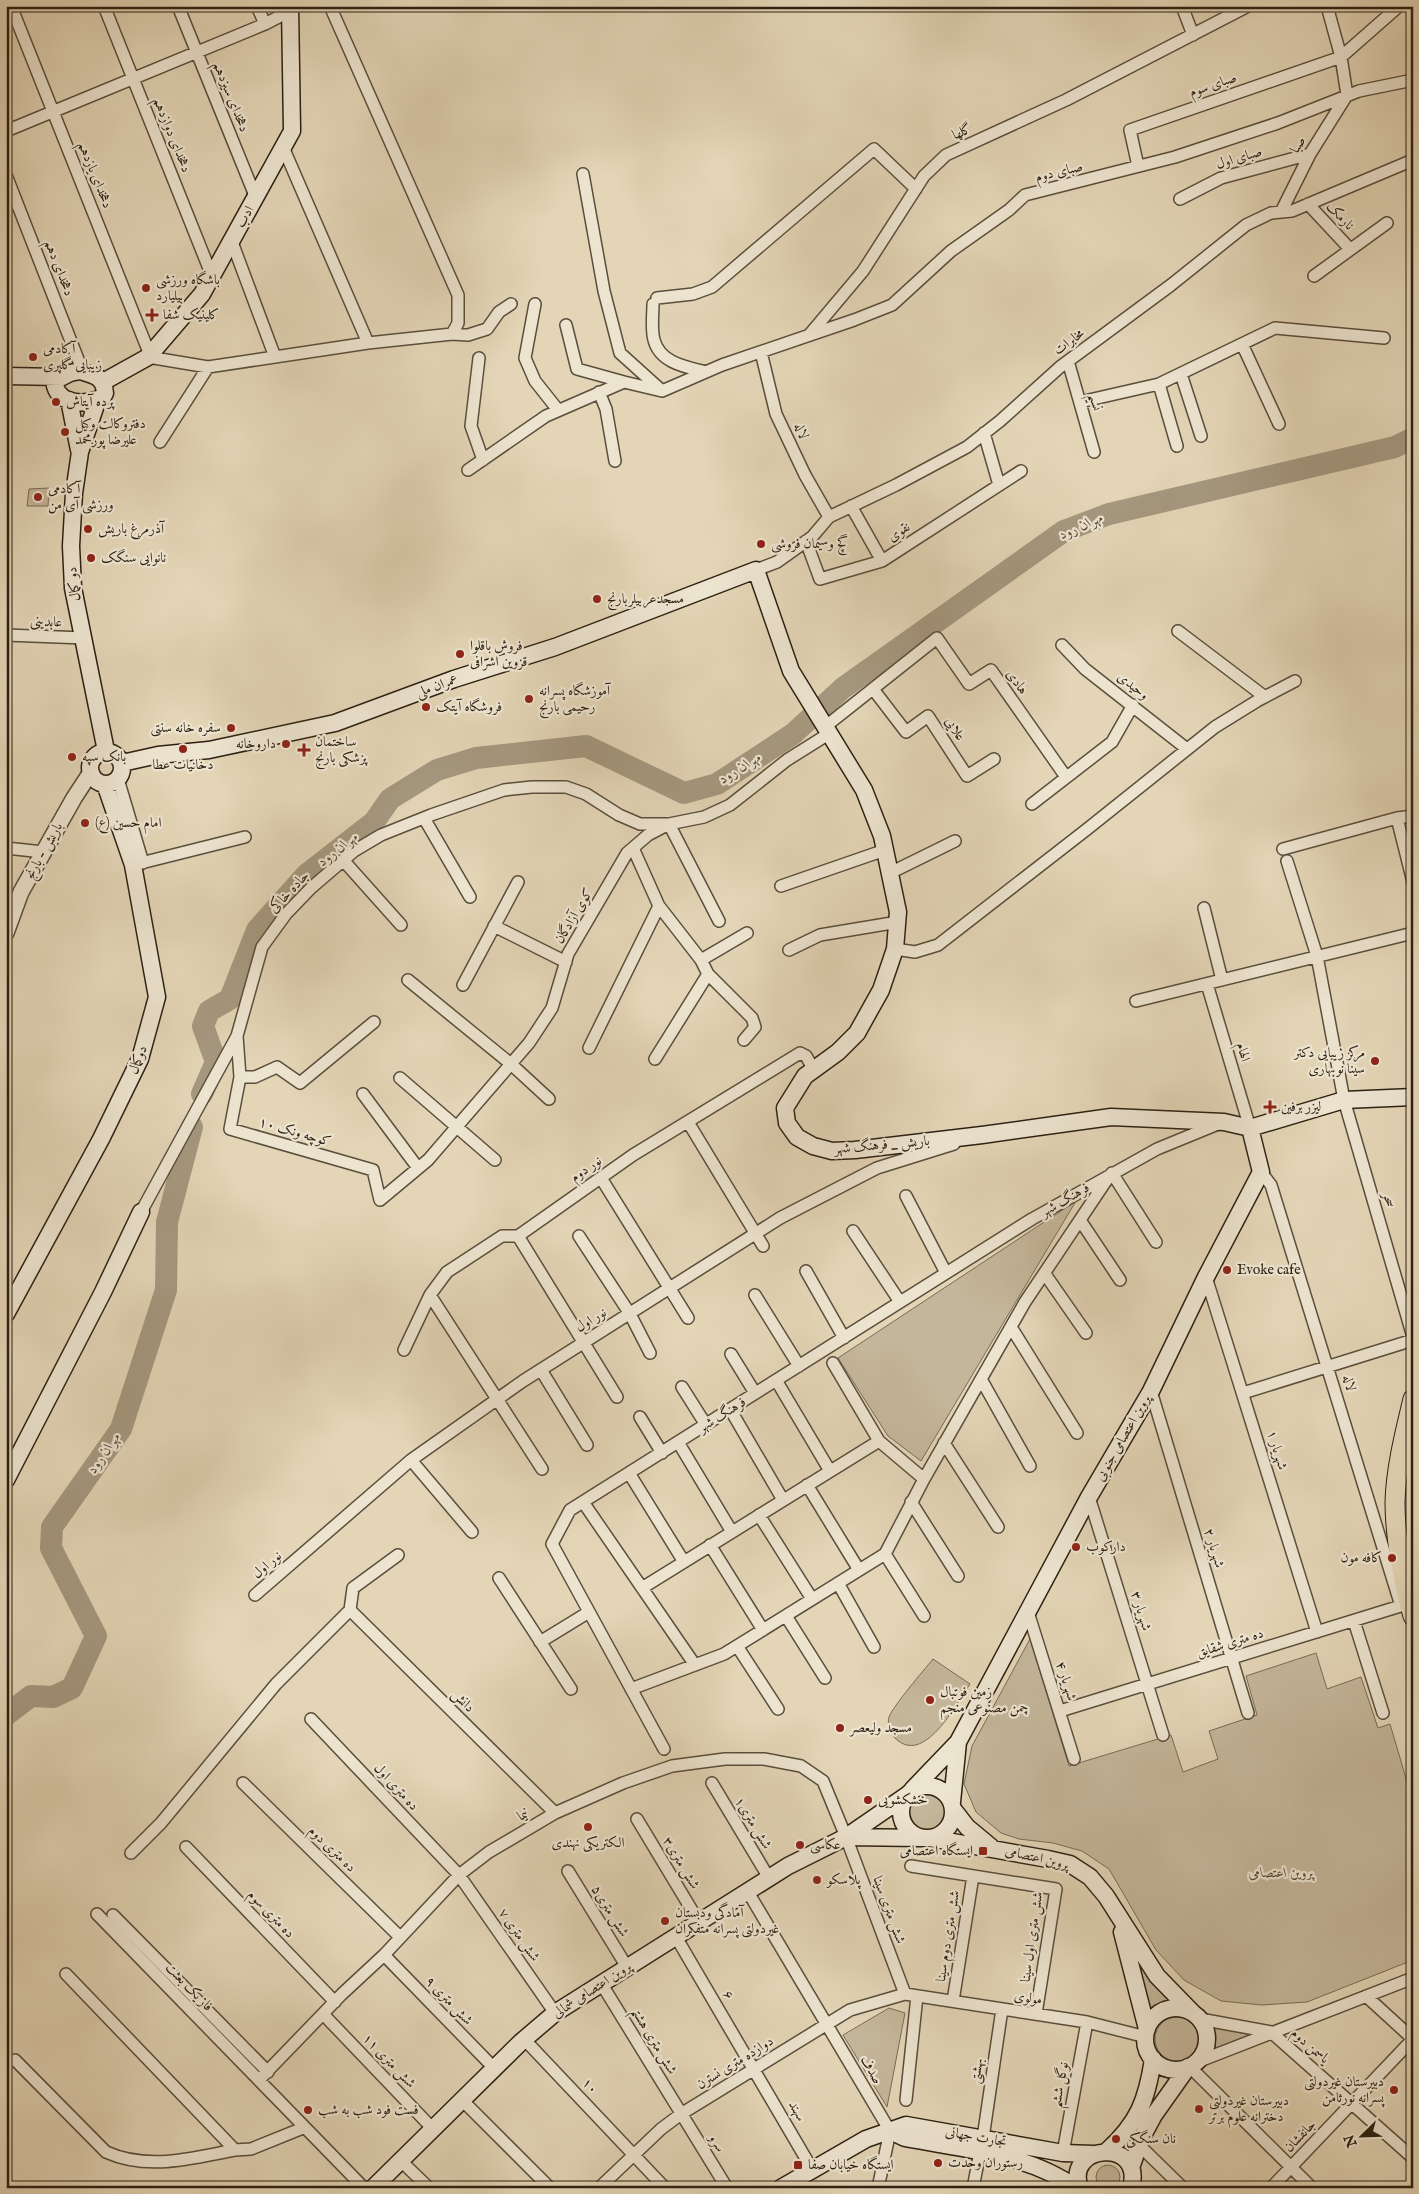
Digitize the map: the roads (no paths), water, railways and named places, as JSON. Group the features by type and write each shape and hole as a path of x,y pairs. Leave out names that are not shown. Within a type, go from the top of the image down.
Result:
{"main road":[{"name":"ادب","path":"103,382 149,356 202,294 292,131 293,8"},
{"path":"7,374 62,389 84,403 103,397 105,393 103,382 98,376 83,372 70,373 62,389 80,452"},
{"path":"80,452 98,399"},
{"name":"دو کمال","path":"80,452 74,493 71,546 73,588 97,714 94,730 102,753"},
{"name":"باریش _ فرهنگ شهر","path":"756,570 791,671 864,790 885,850 898,912 895,949 881,990 857,1033 838,1052 805,1076 784,1108 787,1123 798,1137 813,1146 832,1151 982,1135 1111,1117 1224,1122 1250,1128 1344,1100 1409,1099"},
{"name":"عمران ملی","path":"122,763 158,755 209,750 335,723 454,679 555,647 756,570"},
{"path":"102,753 113,753 122,763 122,772 111,782 94,778 91,772 90,766 102,753"},
{"name":"دوکمال","path":"6,1314 101,1139 140,1059 157,997 138,864 111,782"},
{"path":"1250,1128 1261,1172"},
{"name":"پروین اعتصامی جنوبی","path":"909,1792 958,1742 1089,1497 1151,1391 1206,1276 1261,1172"},
{"path":"6,1480 103,1292 141,1212"},
{"path":"1408,1609 1400,1559 1395,1502 1401,1445 1412,1407"},
{"name":"پروین اعتصامی جنوبی","path":"953,1806 958,1742"},
{"path":"932,1786 944,1791 953,1806 953,1816 948,1828 943,1833 926,1838 910,1831 902,1819 901,1806 909,1792 918,1787 932,1786"},
{"name":"پروین اعتصامی شمالی","path":"373,2188 524,2039 555,2013 788,1866 846,1837 909,1792"},
{"name":"پروین اعتصامی","path":"953,1806 967,1827 991,1848"},
{"name":"پروین اعتصامی شمالی","path":"846,1837 926,1838"},
{"name":"پروین اعتصامی","path":"926,1838 991,1848 1070,1864 1090,1877 1106,1896 1118,1918 1157,1976 1197,2016"},
{"name":"پروین اعتصامی","path":"1118,1918 1146,2033"},
{"path":"1131,2168 1139,2145 1154,2115 1192,2065 1202,2056 1207,2042 1204,2026 1197,2016 1178,2008 1170,2009 1156,2016 1146,2033 1146,2045 1153,2059 1174,2070 1192,2065"},
{"path":"1080,2188 1078,2176 1081,2167 1121,2138 1139,2114 1148,2088 1153,2059"},
{"path":"780,2188 866,2139 890,2132"},
{"name":"تجارت جهانی","path":"890,2132 905,2138 982,2145 1025,2154 1100,2153"},
{"path":"1100,2153 1122,2156 1131,2168 1133,2177 1131,2188"},
{"name":"تجارت جهانی","path":"1025,2154 1076,2188"}],"street":[{"name":"دهخدای یازدهم","path":"11,6 149,356"},
{"name":"دهخدای دوازدهم","path":"104,6 212,276"},
{"name":"دهخدای سیزدهم","path":"178,6 256,198"},
{"path":"257,6 266,24"},
{"path":"330,6 458,295 458,323 452,334"},
{"path":"1182,6 1193,35"},
{"name":"گلها","path":"809,335 863,271 924,176 946,155 1066,100 1248,6"},
{"path":"1328,6 1341,57 1347,95"},
{"path":"1341,57 1399,6"},
{"path":"6,130 266,24 293,8"},
{"name":"صبای سوم","path":"1138,166 1130,130 1341,57"},
{"name":"صبای دوم","path":"662,391 706,372 892,305 951,251 1026,196 1138,166 1278,123 1347,95 1413,80"},
{"name":"صبا","path":"1281,212 1310,154 1347,95"},
{"path":"283,147 368,343"},
{"path":"706,372 676,364 660,352 654,339 655,301 693,294 712,287 874,150 916,189"},
{"name":"صبای اول","path":"1180,199 1221,178 1310,154"},
{"name":"مخابرات","path":"756,570 777,562 806,541 829,517 896,486 967,447 1068,361 1171,285 1246,225 1270,213 1292,211 1413,160"},
{"path":"583,174 604,291 620,353 662,391"},
{"name":"دهخدای دهم","path":"6,175 83,372"},
{"name":"نارمک","path":"1308,204 1350,249"},
{"path":"1314,276 1387,223"},
{"path":"232,242 275,357"},
{"path":"149,356 208,367 368,343 452,334 468,335 487,328 499,312 511,304"},
{"path":"535,304 525,358 535,381 558,410"},
{"path":"566,326 577,369 662,391"},
{"path":"1080,402 1159,384 1275,328 1384,338"},
{"path":"1242,344 1279,424"},
{"name":"لاله","path":"760,352 776,414 805,475 829,517"},
{"path":"479,358 471,426 483,460"},
{"name":"نسیم","path":"1068,361 1094,452"},
{"path":"160,442 208,367"},
{"path":"1180,374 1201,436"},
{"path":"468,470 546,416 624,382"},
{"path":"1159,384 1177,446"},
{"path":"599,392 606,409 610,442 615,461"},
{"path":"984,433 999,485"},
{"name":"نقوی","path":"806,541 820,578 882,561 1020,471"},
{"path":"851,506 882,561"},
{"path":"1178,631 1265,697"},
{"name":"عابدینی","path":"6,635 84,638"},
{"name":"کوی آزادگان","path":"380,1200 418,1168 457,1127 529,1044 552,1008 568,954 627,853 648,835 669,824 704,817 730,805 828,729 873,689 938,638"},
{"name":"هادی","path":"938,638 969,684 991,670 1066,777"},
{"name":"وحیدی","path":"1062,645 1085,669 1187,749"},
{"path":"895,949 915,952 938,945 1215,727 1295,681"},
{"name":"علایی","path":"873,689 906,732 928,716 967,776 994,759"},
{"path":"1032,804 1112,742 1133,705"},
{"name":"باریش - بارنج","path":"6,933 21,892 74,798 91,772"},
{"name":"جاده خاکی","path":"141,1212 237,1036 262,947 286,914 311,888 354,851 381,835 424,818 504,790 532,787 566,787 586,794 619,815 640,824 669,824"},
{"path":"1283,849 1397,818 1413,816"},
{"path":"424,818 470,897"},
{"path":"1397,818 1413,882"},
{"path":"669,824 719,922"},
{"path":"138,864 245,837"},
{"path":"890,873 955,841"},
{"path":"6,848 43,852"},
{"path":"633,848 659,906 701,960 708,974 752,1018 755,1027 744,1040"},
{"path":"782,886 885,850"},
{"path":"343,860 401,925"},
{"name":"سحر","path":"1287,861 1317,956 1344,1100 1413,1339"},
{"path":"463,985 518,882"},
{"path":"589,1048 659,906"},
{"path":"1204,908 1222,980"},
{"path":"789,950 820,935 898,922"},
{"path":"494,926 566,962"},
{"path":"1136,1001 1413,932"},
{"path":"701,960 747,933"},
{"path":"655,1059 708,974"},
{"path":"408,980 511,1064 549,1099"},
{"name":"الهام","path":"1207,984 1250,1128"},
{"path":"237,1036 240,1077 255,1077 277,1067 300,1083 374,1022"},
{"name":"نور دوم","path":"404,1350 430,1295 447,1272 502,1236 518,1236 633,1155 800,1053 806,1056 814,1070"},
{"name":"کوچه ونک ۱۰","path":"240,1077 230,1129 373,1170 380,1200"},
{"path":"400,1078 495,1160"},
{"path":"363,1094 418,1168"},
{"path":"688,1122 763,1246"},
{"path":"1156,1242 1112,1173 1158,1149 1224,1122"},
{"name":"نور اول","path":"255,1595 411,1460 498,1398 669,1288 827,1193 877,1168 982,1135"},
{"name":"لاله","path":"1261,1172 1272,1185 1328,1366 1408,1609"},
{"name":"فرهنگ شهر","path":"885,1554 911,1502 1011,1327 1112,1173"},
{"name":"فرهنگ شهر","path":"664,1749 552,1544 570,1510 1032,1219 1112,1173"},
{"path":"601,1178 688,1318"},
{"path":"906,1196 946,1273"},
{"path":"1080,1220 1120,1280"},
{"path":"853,1230 900,1302"},
{"path":"518,1236 617,1397"},
{"path":"579,1236 630,1314 650,1353"},
{"path":"806,1271 844,1338"},
{"path":"1045,1274 1086,1333"},
{"name":"شهریار ۱","path":"1206,1276 1317,1632"},
{"path":"430,1295 542,1469"},
{"path":"755,1295 799,1366"},
{"path":"1011,1327 1077,1433"},
{"path":"1243,1392 1413,1339"},
{"path":"731,1354 755,1393"},
{"path":"833,1363 879,1441 924,1479"},
{"path":"541,1370 587,1445"},
{"path":"981,1378 1030,1466"},
{"path":"776,1380 830,1471"},
{"path":"682,1387 706,1425"},
{"name":"شهریار ۲","path":"1151,1391 1248,1713"},
{"path":"730,1409 783,1500"},
{"path":"640,1416 662,1452"},
{"path":"642,1588 879,1441"},
{"path":"678,1442 732,1532"},
{"path":"944,1443 998,1527"},
{"path":"411,1460 472,1532"},
{"path":"629,1473 684,1562"},
{"path":"807,1485 859,1570"},
{"name":"شهریار ۳","path":"1089,1497 1164,1735"},
{"path":"583,1502 695,1665"},
{"path":"911,1502 958,1576"},
{"path":"759,1515 812,1599"},
{"path":"710,1545 763,1630"},
{"path":"630,1689 724,1654 885,1554 924,1616"},
{"path":"131,1853 161,1823 276,1684 350,1610 353,1588 398,1555"},
{"path":"499,1578 572,1689"},
{"path":"838,1583 874,1646"},
{"name":"ده متری شقایق","path":"1060,1711 1354,1621 1408,1609"},
{"name":"دانش","path":"350,1610 556,1813"},
{"path":"540,1642 589,1612"},
{"name":"شهریار ۴","path":"1028,1612 1074,1759"},
{"path":"786,1616 825,1678"},
{"path":"1354,1621 1383,1713"},
{"path":"737,1646 778,1709"},
{"name":"ده متری اول","path":"311,1719 458,1875"},
{"name":"نیما","path":"259,2080 334,2002 384,1955 458,1875 489,1852 556,1813 623,1782 672,1766 725,1759 764,1759 801,1766 823,1782 846,1837"},
{"name":"ده متری دوم","path":"243,1783 400,1937"},
{"name":"شش متری۱","path":"712,1783 769,1878"},
{"name":"شش متری۳","path":"637,1819 699,1922"},
{"name":"شش متری سینا","path":"846,1837 904,1994"},
{"name":"ده متری سوم","path":"186,1847 334,2002"},
{"name":"شش متری اول سینا","path":"911,1866 1056,1889 1036,2014"},
{"name":"۵شش متری","path":"568,1871 628,1967"},
{"name":"۷ شش متری","path":"458,1875 555,2013"},
{"name":"شش متری دوم سینا","path":"953,2001 973,1876"},
{"name":"صدف","path":"748,1892 890,2132"},
{"name":"فاز یک بعثت","path":"97,1914 259,2080 303,2128 364,2188"},
{"path":"113,1915 268,2072"},
{"name":"۶","path":"676,1937 755,2068"},
{"name":"۹ شش متری","path":"384,1955 494,2068"},
{"path":"66,1974 235,2150"},
{"path":"1312,2188 1290,2168 1192,2065 1271,2032 1413,1978"},
{"name":"شش متری هشتم","path":"601,1983 681,2114"},
{"name":"مولوی","path":"904,1994 1146,2033"},
{"name":"دوازده متری نسترن","path":"598,2188 634,2153 681,2114 850,2010 904,1994"},
{"path":"906,2100 917,1996"},
{"path":"1366,1996 1413,2039"},
{"name":"بهشتی","path":"973,2188 982,2145 1002,2009"},
{"name":"۱۱ شش متری","path":"323,2014 433,2128"},
{"path":"1197,2016 1271,2032"},
{"name":"نوگل ششم","path":"1064,2153 1087,2022"},
{"name":"یاسمن دوم","path":"1271,2032 1413,2158"},
{"name":"۱۰","path":"524,2039 634,2153 665,2188"},
{"name":"جانفشان","path":"1271,2188 1413,2039"},
{"path":"15,2060 106,2152 122,2159 167,2163 235,2150 251,2149 303,2128"},
{"name":"سهند","path":"755,2068 812,2169"},
{"path":"462,2100 550,2188"},
{"name":"سرو","path":"681,2114 727,2188"},
{"path":"878,2188 890,2132"},
{"path":"1139,2145 1183,2188"},
{"path":"400,2160 429,2188"}],"waterway":[{"name":"مهران رود","path":"202,1094 216,1062 203,1026 209,1011 230,999 257,930 306,875 374,822 390,799 437,770 476,758 586,746 684,793 717,784 793,734 843,688 1064,531 1109,514 1395,447 1413,438"},
{"name":"مهران رود","path":"6,1715 31,1696 53,1697 72,1688 96,1636 51,1548 52,1527 121,1429 166,1290 167,1222 192,1127"}],"place":[{"name":"باشگاه ورزشی بیلیارد","path":"146,288"},
{"name":"کلینیک شفا","path":"152,315"},
{"name":"آکادمی زیبایی گلپری","path":"33,357"},
{"name":"پرده‌ آیتاش","path":"56,402"},
{"name":"دفتروکالت وکیل علیرضا پورمحمد","path":"65,432"},
{"name":"آکادمی ورزشی آی من","path":"38,497"},
{"name":"آذرمرغ باریش","path":"88,529"},
{"name":"گچ وسیمان فروشی","path":"761,544"},
{"name":"نانوایی سنگک","path":"91,558"},
{"name":"مسجدعربیلربارنج","path":"597,599"},
{"name":"فروش باقلوا قزوین اشرافی","path":"460,654"},
{"name":"آموزشگاه پسرانه رحیمی بارنج","path":"529,699"},
{"name":"فروشگاه آیتک","path":"426,707"},
{"name":"سفره خانه سنتی","path":"231,728"},
{"name":"داروخانه","path":"286,744"},
{"name":"دخانیات عطا","path":"183,749"},
{"name":"ساختمان پزشکی بارنج","path":"304,750"},
{"name":"بانک سپه","path":"72,757"},
{"name":"امام حسین (ع)","path":"85,823"},
{"name":"مرکز زیبایی دکتر سینا نوبهاری","path":"1375,1061"},
{"name":"لیزر برفین","path":"1270,1107"},
{"name":"Evoke cafe","path":"1227,1270"},
{"name":"دارکوب","path":"1076,1547"},
{"name":"کافه مون","path":"1392,1558"},
{"name":"زمین فوتبال چمن مصنوعی منجم","path":"930,1700"},
{"name":"مسجد ولیعصر","path":"840,1728"},
{"name":"خشکشویی","path":"868,1800"},
{"name":"الکتریکی نهندی","path":"588,1827"},
{"name":"عکاسی","path":"800,1845"},
{"name":"ایستگاه اعتصامی","path":"983,1851"},
{"name":"پلاسکو","path":"817,1880"},
{"name":"آمادگی ودبستان غیردولتی پسرانه متفکران","path":"665,1921"},
{"name":"دبیرستان غیردولتی پسرانه نورثامن","path":"1394,2090"},
{"name":"دبیرستان غیردولتی دخترانه علوم برتر","path":"1199,2109"},
{"name":"فست فود شب به شب","path":"308,2110"},
{"name":"نان سنگکى","path":"1116,2139"},
{"name":"رستوران وحدت","path":"938,2163"},
{"name":"ایستگاه خیابان صفا","path":"798,2165"}],"park label":[{"name":"پروین اعتصامى","path":"1281,1873"}]}
